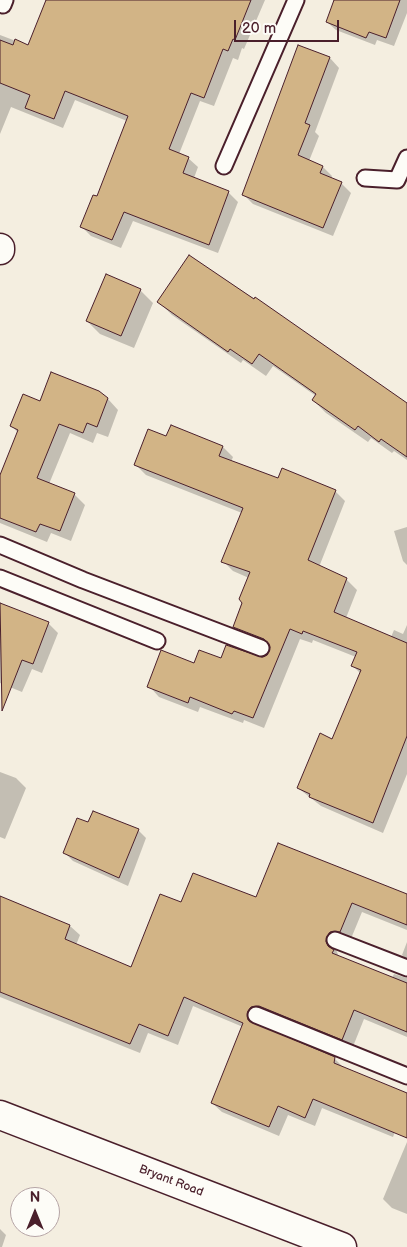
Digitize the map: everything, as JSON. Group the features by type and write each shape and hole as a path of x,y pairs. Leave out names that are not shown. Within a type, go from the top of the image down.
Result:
{"street":[{"name":"Bryant Road","path":"0,1115 342,1247"}],"lane":[{"path":"224,166 296,0"},
{"path":"365,178 397,180 407,158"},
{"path":"0,545 83,580 261,648"},
{"path":"0,578 157,641"},
{"path":"335,940 407,968"},
{"path":"256,1015 407,1076"}],"building":[{"path":"46,0 251,0 235,40 233,39 228,51 223,49 204,98 191,93 169,149 189,157 183,173 229,191 209,245 124,212 112,240 80,227 93,195 97,196 128,116 65,91 54,119 25,108 30,95 0,83 0,40 13,45 15,39 28,45"},
{"path":"334,0 400,0 386,38 369,32 366,38 326,22"},
{"path":"298,45 330,57 305,123 310,125 298,155 323,166 320,173 342,182 323,228 242,195"},
{"path":"189,255 254,299 255,297 407,403 407,457 381,439 379,442 358,426 355,430 312,400 316,394 259,354 252,364 230,349 228,352 157,302"},
{"path":"106,274 141,289 121,336 86,321"},
{"path":"51,372 99,391 108,398 97,427 87,423 83,433 59,424 37,478 75,493 60,531 40,524 36,532 0,518 0,475 18,430 10,426 23,394 40,401"},
{"path":"171,425 223,446 219,456 278,478 282,468 336,490 308,560 347,578 334,612 407,643 407,736 373,823 309,797 310,794 297,788 320,733 332,739 361,670 351,666 357,652 303,631 302,634 290,629 253,718 234,711 232,714 190,697 188,703 147,687 161,650 194,663 199,650 221,658 226,645 262,657 267,655 270,647 264,639 233,627 242,603 239,599 250,572 221,562 243,508 134,465 148,429 166,436"},
{"path":"0,603 49,622 33,664 22,660 2,711"},
{"path":"93,811 139,829 119,878 63,853 77,818 88,822"},
{"path":"278,843 407,894 407,925 352,903 340,932 330,932 326,941 328,946 334,950 332,953 407,983 407,1032 354,1010 342,1040 259,1006 251,1007 248,1011 248,1020 335,1057 334,1063 407,1093 407,1138 313,1099 305,1118 278,1106 269,1127 211,1103 243,1023 184,997 168,1036 139,1024 130,1044 0,992 0,896 70,925 65,939 131,967 160,894 181,902 193,873 256,897"}]}
